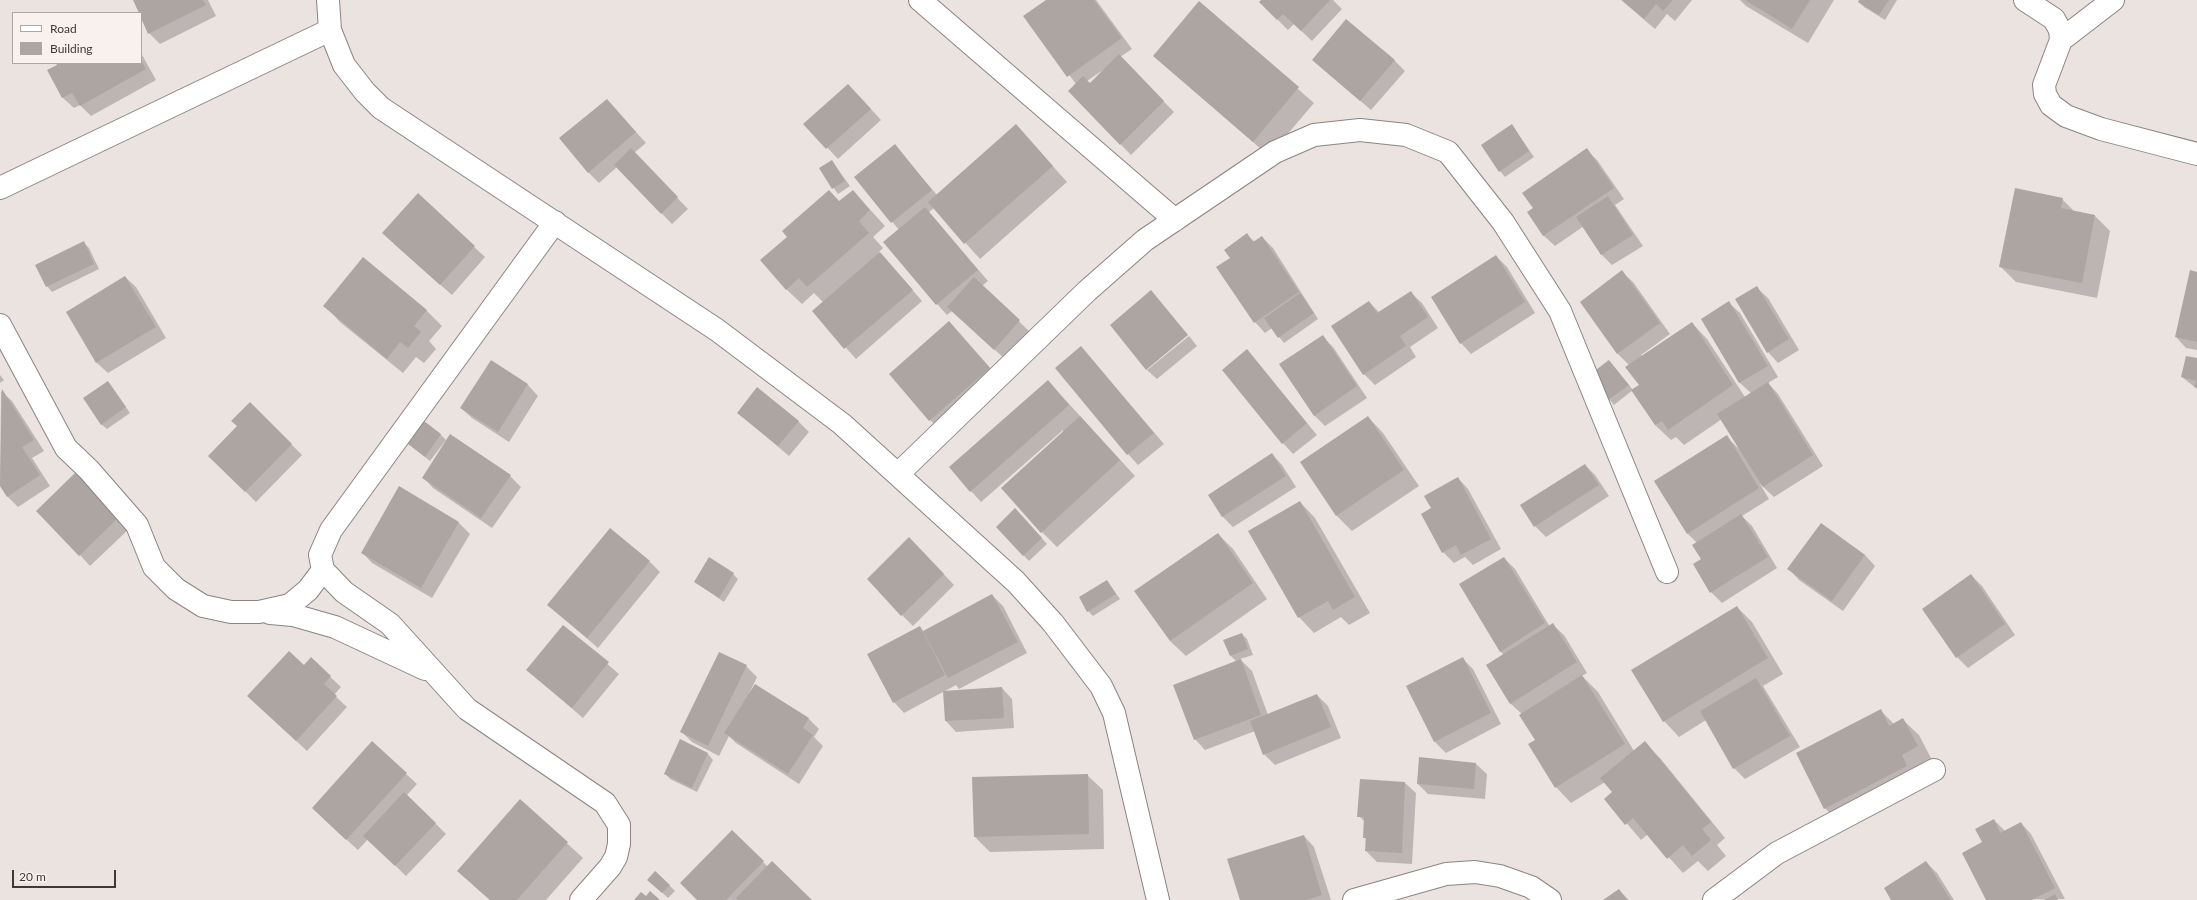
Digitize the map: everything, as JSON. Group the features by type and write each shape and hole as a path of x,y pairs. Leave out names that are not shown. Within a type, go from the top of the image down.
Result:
{"street":[{"path":"328,0 330,30 344,65 365,92 381,108 717,330 842,424 1016,582 1053,623 1101,686 1114,713 1158,900"},
{"path":"920,0 1175,220"},
{"path":"2026,0 2054,19 2060,30 2061,40 2044,85 2044,94 2051,105 2066,116 2101,129 2197,154"},
{"path":"2061,40 2113,0"},
{"path":"0,188 330,30"},
{"path":"898,474 1087,291 1145,240 1275,152 1314,135 1360,130 1406,135 1448,152 1503,222 1560,311 1667,572"},
{"path":"555,222 331,530 320,555 323,570 344,592 390,624 467,709 606,803 619,825 619,844 616,857 610,867 581,900"},
{"path":"0,325 66,448 89,470 137,524 154,567 176,589 203,606 231,612 259,612 293,615 335,627 433,673"},
{"path":"259,612 290,605 308,590 323,570"},
{"path":"1714,900 1777,853 1934,770"},
{"path":"1354,900 1446,874 1475,872 1500,876 1531,887 1550,900"}],"building":[{"path":"133,0 203,0 206,5 148,34 142,20 142,12 139,12"},
{"path":"1046,0 1094,0 1122,38 1067,77 1023,16"},
{"path":"1261,0 1330,0 1301,31 1283,14 1277,20 1259,2"},
{"path":"1622,0 1673,0 1663,11 1656,4 1644,19"},
{"path":"1745,0 1810,0 1792,29"},
{"path":"1859,0 1889,0 1879,15 1858,2"},
{"path":"1199,1 1299,87 1253,142 1153,56"},
{"path":"1346,19 1395,60 1360,101 1312,60"},
{"path":"1119,54 1164,101 1120,145 1068,91 1083,76 1090,83"},
{"path":"142,62 146,69 80,106 72,93 62,98 47,70 57,65 142,64"},
{"path":"848,84 871,109 826,149 803,124"},
{"path":"607,99 636,132 588,173 559,138"},
{"path":"1016,124 1053,166 964,244 928,202"},
{"path":"1512,124 1529,151 1499,172 1481,145"},
{"path":"895,144 932,190 891,223 854,177"},
{"path":"631,148 678,197 661,214 614,165"},
{"path":"1587,148 1614,188 1543,236 1527,212 1533,208 1522,193"},
{"path":"832,160 845,181 832,189 819,168"},
{"path":"2015,188 2063,198 2061,208 2095,215 2082,283 1999,267"},
{"path":"829,190 839,201 853,190 870,210 859,221 869,233 807,287 799,278 786,290 760,260 787,237 782,231"},
{"path":"418,193 475,246 440,285 382,233"},
{"path":"1608,196 1633,235 1601,255 1576,217"},
{"path":"925,207 978,270 936,305 883,242"},
{"path":"1247,233 1253,242 1262,236 1299,292 1254,323 1216,267 1230,258 1224,250"},
{"path":"84,241 94,264 46,287 35,265"},
{"path":"880,252 913,290 844,349 812,311"},
{"path":"1496,255 1525,302 1460,344 1431,297"},
{"path":"363,257 427,310 414,326 421,332 408,348 400,342 387,359 323,306"},
{"path":"1622,270 1660,323 1617,354 1580,302"},
{"path":"2190,270 2197,272 2197,342 2175,337"},
{"path":"125,276 156,327 96,363 66,312"},
{"path":"974,277 1020,320 994,350 947,307"},
{"path":"1757,286 1789,339 1767,353 1735,299"},
{"path":"1151,290 1188,335 1146,370 1110,325"},
{"path":"1411,291 1428,317 1400,336 1406,346 1363,375 1331,326 1369,301 1377,313"},
{"path":"1300,293 1314,313 1278,338 1264,318"},
{"path":"1729,301 1768,366 1739,383 1701,319"},
{"path":"949,321 990,368 929,421 889,374"},
{"path":"1692,322 1733,385 1668,430 1662,421 1655,425 1631,390 1639,385 1625,367"},
{"path":"1323,335 1357,386 1314,416 1279,364"},
{"path":"1081,346 1154,433 1127,455 1055,368"},
{"path":"1247,349 1307,423 1282,444 1222,370"},
{"path":"2186,356 2197,358 2197,388 2194,387 2196,381 2181,377"},
{"path":"491,360 528,384 498,432 460,408"},
{"path":"1609,360 1629,385 1608,400 1588,376"},
{"path":"1048,380 1069,405 970,492 949,467"},
{"path":"108,381 126,407 101,425 83,398"},
{"path":"1768,382 1813,455 1763,487 1717,414"},
{"path":"757,387 799,421 778,446 737,413"},
{"path":"2,389 34,440 22,447 40,475 7,497 0,486"},
{"path":"250,402 292,444 245,492 208,456 237,426 231,421"},
{"path":"1080,416 1120,460 1041,533 1001,488"},
{"path":"1368,416 1404,470 1336,516 1300,462"},
{"path":"424,421 441,434 425,457 408,444"},
{"path":"450,434 511,475 481,518 422,478"},
{"path":"1727,435 1759,488 1687,534 1654,481"},
{"path":"1272,453 1286,476 1222,517 1208,495"},
{"path":"1585,464 1599,485 1534,527 1520,505"},
{"path":"76,472 119,517 79,556 36,511"},
{"path":"1458,477 1491,539 1461,555 1456,545 1442,553 1421,514 1431,508 1424,496"},
{"path":"399,486 459,522 421,588 361,553"},
{"path":"1300,501 1355,597 1333,610 1328,601 1298,618 1248,531"},
{"path":"1015,508 1042,538 1023,556 996,527"},
{"path":"1741,514 1768,557 1710,593 1693,564 1701,559 1692,545"},
{"path":"1821,523 1865,555 1832,601 1787,569"},
{"path":"610,528 650,561 587,638 547,605"},
{"path":"1218,533 1253,583 1170,641 1134,591"},
{"path":"909,537 944,574 901,616 867,579"},
{"path":"709,557 734,573 719,598 694,582"},
{"path":"1504,557 1545,623 1500,652 1459,584"},
{"path":"1971,574 2005,624 1956,658 1922,609"},
{"path":"1107,580 1116,594 1087,612 1079,597"},
{"path":"992,594 1018,642 948,678 923,631"},
{"path":"1737,606 1768,658 1663,722 1631,670"},
{"path":"1553,623 1577,662 1510,704 1486,665"},
{"path":"563,625 609,662 572,708 526,670"},
{"path":"920,626 945,675 893,703 867,654"},
{"path":"1242,633 1248,649 1230,656 1223,640"},
{"path":"289,651 304,665 311,657 331,676 324,684 337,696 296,741 247,696"},
{"path":"719,652 747,665 708,746 680,732"},
{"path":"1463,657 1491,713 1434,742 1406,686"},
{"path":"1241,659 1261,715 1194,740 1173,685"},
{"path":"1582,675 1625,744 1555,788 1528,744 1535,740 1519,715"},
{"path":"1756,678 1790,736 1733,769 1700,711"},
{"path":"755,684 809,718 803,728 813,735 788,774 724,733"},
{"path":"1002,687 1004,718 945,721 943,691"},
{"path":"1317,694 1331,727 1263,755 1250,721"},
{"path":"1881,709 1889,726 1903,718 1918,746 1902,755 1907,766 1824,809 1796,753"},
{"path":"680,739 708,753 692,788 664,774"},
{"path":"372,741 407,773 346,840 312,808"},
{"path":"1645,741 1711,822 1702,829 1711,840 1692,856 1683,845 1667,859 1633,818 1625,825 1604,799 1612,792 1600,778"},
{"path":"1419,757 1476,763 1474,789 1417,784"},
{"path":"1088,774 1089,834 974,837 972,777"},
{"path":"1360,779 1405,782 1402,853 1365,851 1366,838 1363,838 1364,817 1357,817"},
{"path":"404,792 436,823 395,866 363,836"},
{"path":"520,799 568,842 517,900 490,900 457,871"},
{"path":"1994,819 2000,833 2021,822 2055,888 2032,900 1986,900 1962,853 1982,842 1975,829"},
{"path":"732,830 764,861 726,900 697,900 680,883"},
{"path":"1304,835 1322,895 1306,900 1240,900 1227,859"},
{"path":"772,861 812,900 738,900 736,898"},
{"path":"1926,861 1951,900 1891,900 1884,888"},
{"path":"655,871 670,885 662,893 647,880"},
{"path":"1619,889 1627,900 1603,900"},
{"path":"650,891 660,900 634,900 641,892 646,896"},
{"path":"2055,894 2058,900 2044,900"}]}
